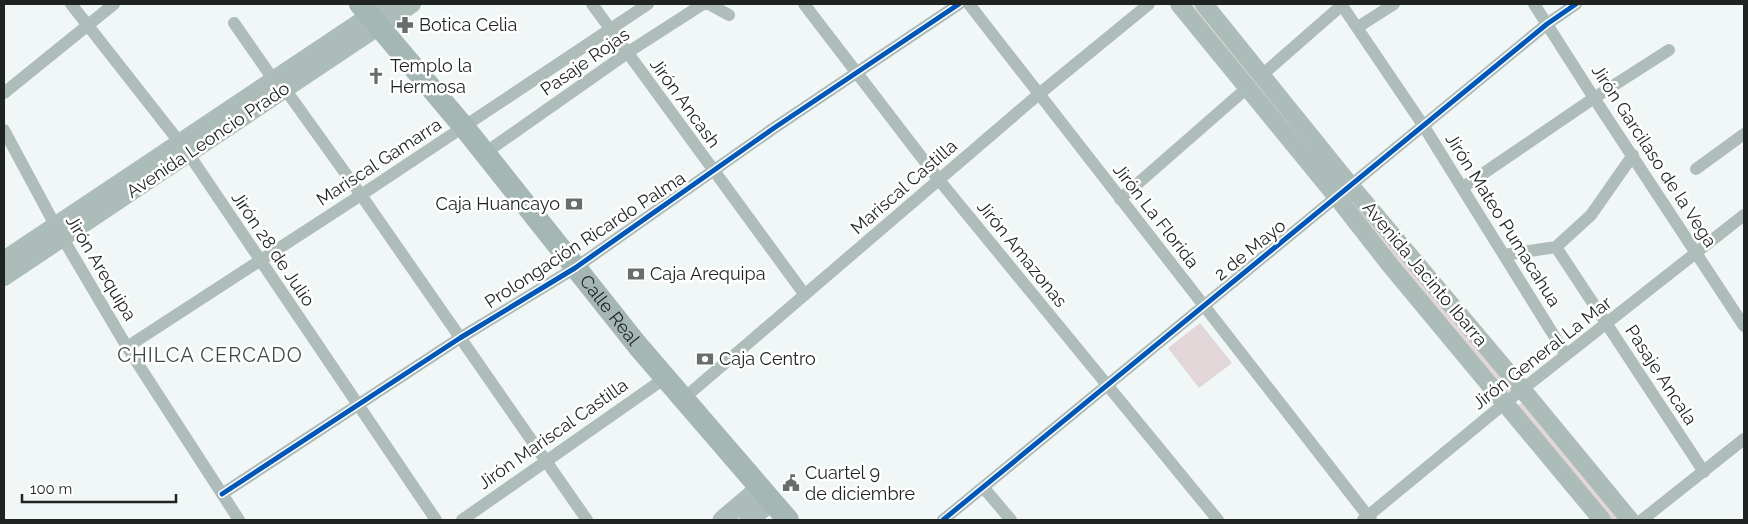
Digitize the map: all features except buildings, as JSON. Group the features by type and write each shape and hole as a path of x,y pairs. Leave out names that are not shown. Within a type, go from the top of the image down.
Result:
{"highway":[{"name":"Calle Real","path":"374,12 575,268 665,378 788,520"}],"main road":[{"path":"722,520 766,494"},
{"path":"749,520 766,494"}],"street":[{"name":"Jirón 28 de Julio","path":"71,4 184,148 436,520"},
{"path":"4,93 114,4"},
{"name":"Avenida Leoncio Prado","path":"4,260 59,231 184,148 279,84 374,12 412,4"},
{"name":"Jirón Ancash","path":"592,4 805,295"},
{"name":"Mariscal Gamarra","path":"127,347 361,195 648,4"},
{"name":"Pasaje Rojas","path":"485,153 627,53 703,4 708,4 729,14"},
{"name":"Jirón Amazonas","path":"804,4 939,180 1107,386 1211,518"},
{"name":"Prolongación Ricardo Palma","path":"222,494 460,338 575,268 774,128 959,4"},
{"name":"Jirón La Florida","path":"969,4 1367,519"},
{"name":"Mariscal Castilla","path":"683,399 1039,94 1150,4"},
{"name":"Avenida Jacinto Ibarra","path":"1179,4 1390,265 1602,520"},
{"name":"Avenida Jacinto Ibarra","path":"1204,4 1350,185 1630,520"},
{"path":"1262,75 1342,4"},
{"name":"Jirón Mateo Pumacahua","path":"1342,4 1423,125 1566,355"},
{"path":"1358,28 1394,4"},
{"name":"Jirón Garcilaso de la Vega","path":"1534,4 1744,326"},
{"name":"2 de Mayo","path":"943,520 1423,125 1547,24 1576,4"},
{"path":"234,23 361,195 587,520"},
{"path":"1462,188 1594,98 1669,50"},
{"path":"1120,199 1247,88"},
{"name":"Jirón Arequipa","path":"4,130 59,231 127,347 239,520"},
{"path":"1696,169 1744,134"},
{"path":"1504,255 1556,248 1591,215 1633,155"},
{"name":"Jirón General La Mar","path":"1367,519 1505,403 1697,254 1744,215"},
{"name":"Avenida Leoncio Prado","path":"4,277 59,231"},
{"name":"Pasaje Ancala","path":"1556,248 1704,472"},
{"path":"1390,265 1407,252"},
{"name":"Jirón Mariscal Castilla","path":"462,520 545,460 665,378"},
{"path":"1642,520 1744,439"},
{"path":"983,487 1011,520"}],"shaded area":[{"path":"1183,4 1194,4 1341,183 1333,184"},
{"path":"1354,196 1512,390 1505,394 1345,201"},
{"path":"1200,323 1232,363 1199,388 1168,348"},
{"path":"1525,401 1622,520 1611,520 1516,406"}],"cycle path":[{"path":"222,494 460,338 575,268 774,128 959,4"},
{"path":"943,520 1547,24 1576,4"}],"place":[{"name":"Botica Celia","path":"405,25"},
{"name":"Templo la Hermosa","path":"376,76"},
{"name":"Caja Huancayo","path":"574,204"},
{"name":"Caja Arequipa","path":"636,274"},
{"name":"Caja Centro","path":"705,359"},
{"name":"Cuartel 9 de diciembre","path":"791,483"}],"district":[{"name":"CHILCA CERCADO","path":"210,355"}]}
